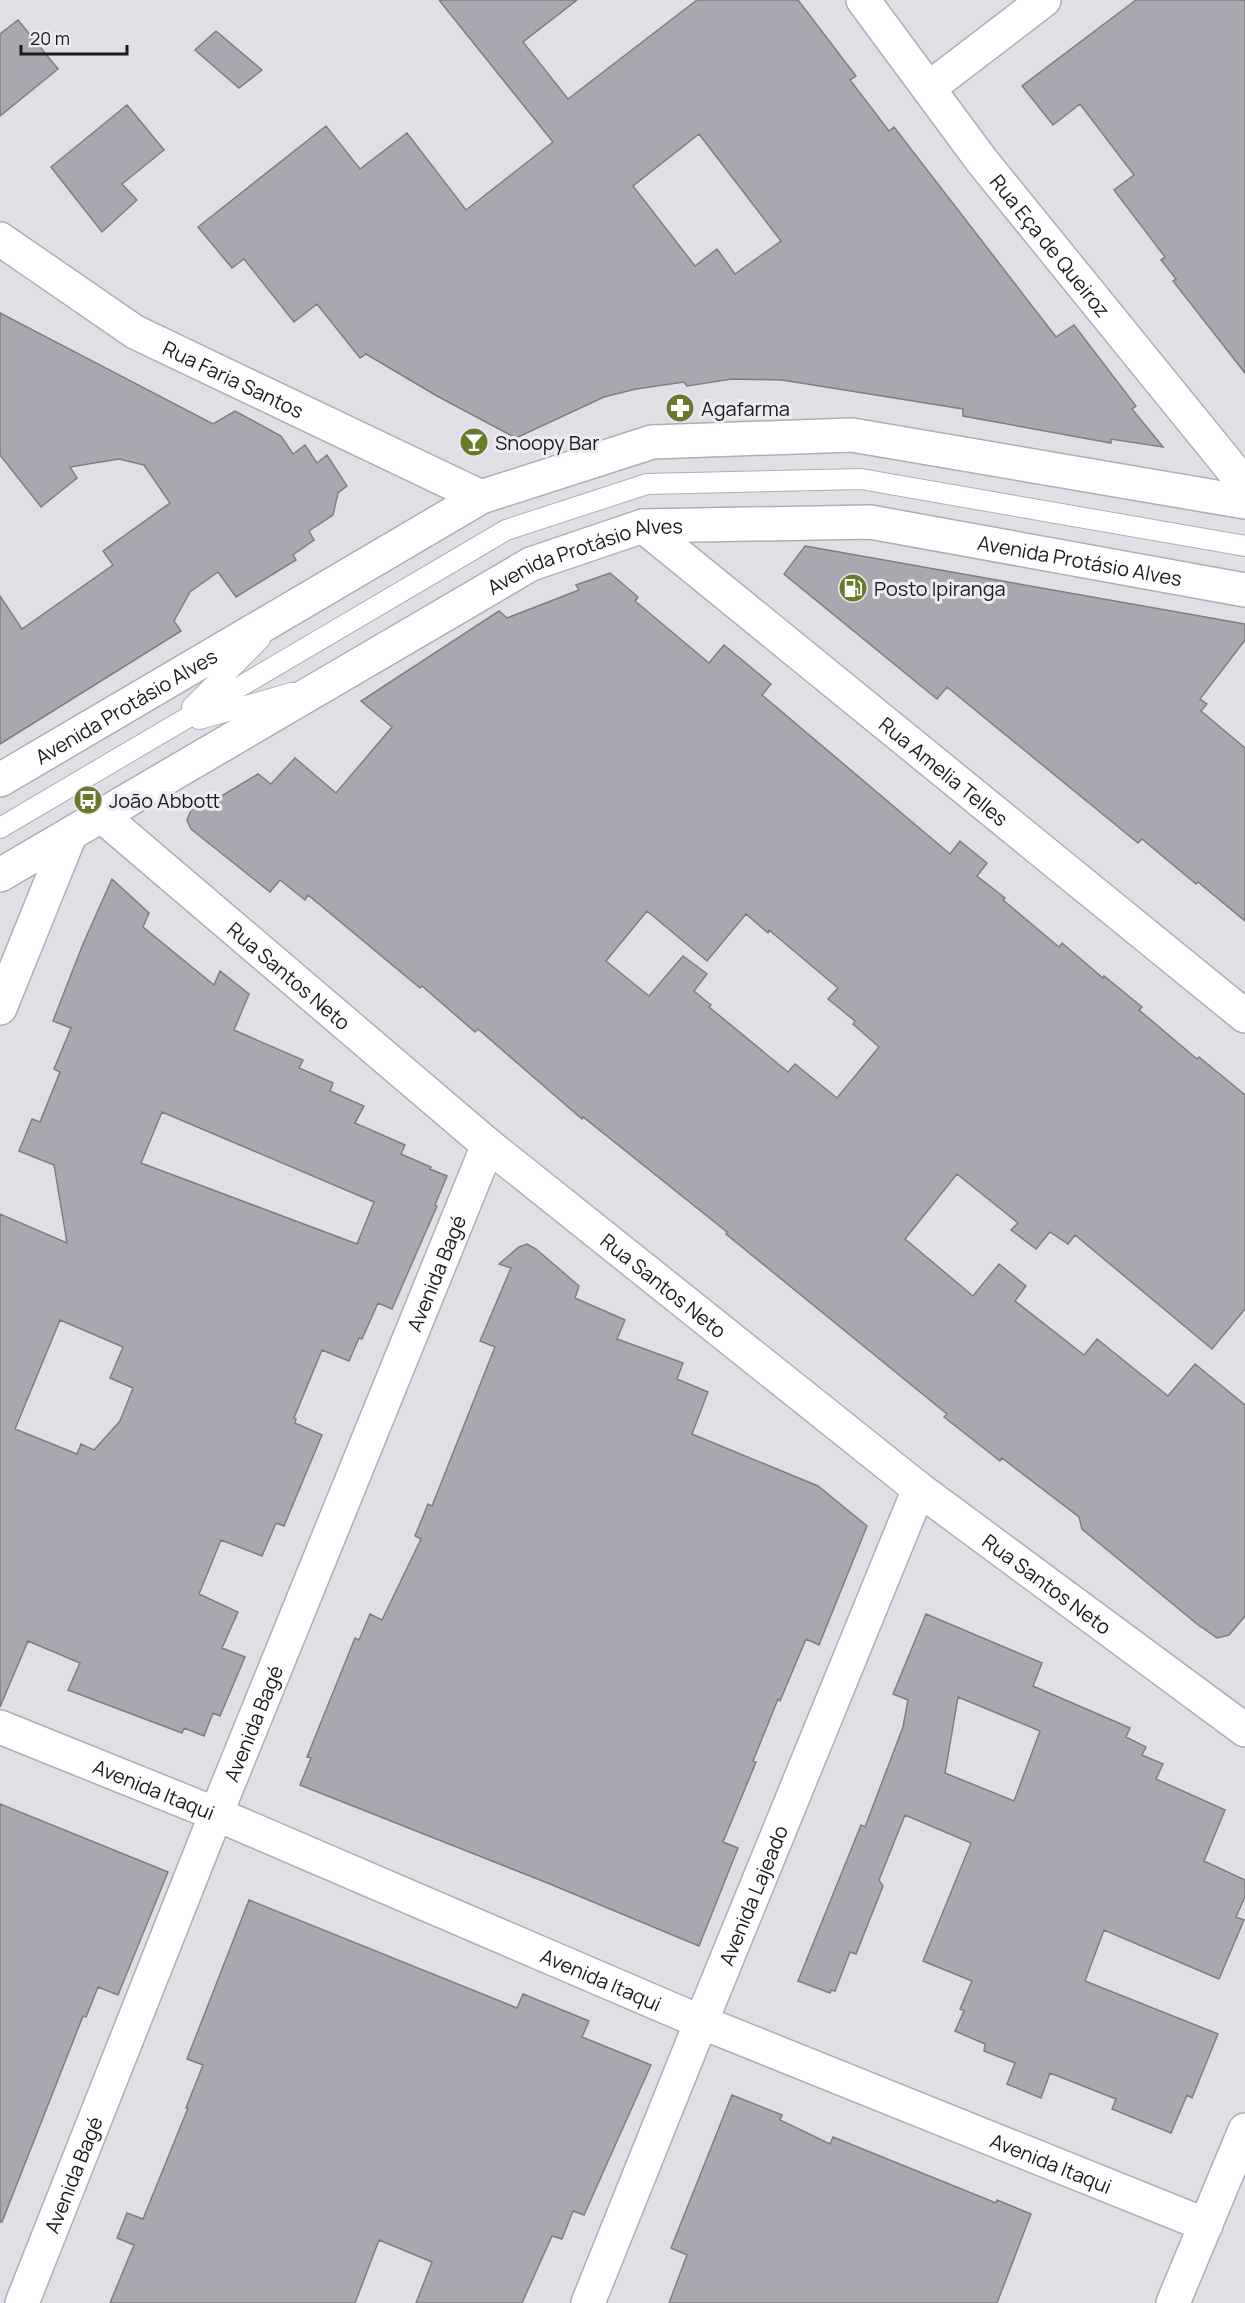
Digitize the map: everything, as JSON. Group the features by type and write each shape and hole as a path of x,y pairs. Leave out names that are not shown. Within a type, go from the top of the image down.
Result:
{"street":[{"name":"Rua Eça de Queiroz","path":"863,0 982,161 1245,485"},
{"path":"929,88 1044,0"},
{"name":"Rua Faria Santos","path":"0,239 135,332 481,497"},
{"name":"Avenida Protásio Alves","path":"0,780 481,497 652,442 852,435 1245,502"},
{"name":"Avenida Protásio Alves","path":"0,875 531,564 643,526 870,522 1245,590"},
{"name":"Rua Amelia Telles","path":"643,526 1245,1016"},
{"name":"Rua Santos Neto","path":"102,816 488,1145 919,1489 1245,1730"},
{"path":"0,1008 70,835"},
{"name":"Avenida Bagé","path":"22,2303 216,1814 488,1145"},
{"name":"Avenida Lajeado","path":"588,2303 919,1489"},
{"name":"Avenida Itaqui","path":"0,1727 216,1814 701,2022 1206,2225"},
{"path":"1173,2303 1245,2130"}],"lane":[{"path":"0,828 506,530 647,484 861,479 1245,546"},
{"path":"173,726 288,610"},
{"path":"173,726 330,682"}],"building":[{"path":"439,0 577,0 523,42 568,99 697,0 798,0 856,76 850,80 889,131 894,127 1056,337 1074,325 1136,406 1132,409 1163,447 1111,439 1111,443 963,416 963,409 782,380 732,379 687,386 684,382 636,389 604,397 516,438 437,396 366,354 360,358 317,304 294,322 244,259 232,268 198,227 326,126 360,169 407,133 466,210 553,142","holes":["699,134 781,241 735,274 717,249 695,266 633,186"]},
{"path":"1136,0 1245,0 1245,373 1173,281 1176,279 1161,260 1165,257 1114,190 1134,175 1080,104 1053,125 1022,86"},
{"path":"18,20 58,69 0,116 0,34"},
{"path":"216,31 262,70 239,88 195,50"},
{"path":"127,105 164,150 122,184 137,200 102,232 51,167"},
{"path":"0,313 213,424 235,411 281,436 293,454 305,445 317,463 327,455 347,486 338,493 333,515 309,531 314,540 293,555 296,560 236,597 218,572 190,592 174,621 181,631 0,744 0,596 22,629 113,565 103,551 170,503 144,465 119,459 70,467 77,478 41,507 0,455"},
{"path":"805,546 1245,624 1245,640 1200,699 1207,704 1201,711 1245,748 1245,921 1142,839 1138,843 947,687 937,699 784,574"},
{"path":"610,573 638,597 635,601 709,663 724,645 771,684 762,695 950,854 960,841 987,863 977,876 1005,898 1003,900 1059,947 1062,943 1103,978 1104,976 1142,1007 1139,1010 1197,1059 1199,1057 1245,1095 1245,1309 1212,1349 1075,1235 1068,1244 1050,1232 1036,1249 1011,1230 1018,1223 957,1174 905,1239 973,1296 999,1264 1026,1286 1015,1301 1084,1355 1097,1339 1168,1396 1195,1364 1245,1405 1245,1616 1229,1635 1217,1638 1197,1624 1082,1529 1079,1517 1002,1458 1000,1461 944,1417 947,1414 726,1234 727,1232 583,1117 582,1119 478,1029 475,1032 422,986 420,988 308,895 305,900 280,880 270,892 191,829 187,820 191,810 212,798 215,800 258,774 271,784 295,758 336,793 392,727 361,701 499,611 507,618 579,590 576,585","holes":["647,911 707,961 746,914 768,933 769,930 838,988 828,999 855,1021 853,1024 879,1047 837,1098 795,1064 788,1072 709,1007 711,1005 694,991 707,974 683,956 649,996 606,961"]},
{"path":"112,879 149,913 143,927 214,985 220,971 249,994 234,1030 303,1060 299,1068 333,1083 330,1091 364,1106 355,1123 405,1145 401,1154 447,1176 435,1205 437,1206 392,1309 378,1303 349,1361 322,1350 294,1418 295,1423 322,1435 284,1526 276,1523 262,1556 221,1540 199,1594 238,1612 222,1648 245,1657 220,1716 213,1713 204,1736 184,1728 182,1733 68,1690 80,1663 28,1641 0,1707 0,1214 67,1243 54,1165 19,1151 32,1119 40,1122 60,1072 54,1069 71,1028 53,1021 83,944","holes":["162,1112 374,1202 357,1244 141,1163","60,1320 123,1347 110,1378 133,1388 120,1421 94,1450 81,1444 77,1454 15,1429"]},
{"path":"527,1244 579,1286 575,1298 625,1320 617,1339 683,1363 677,1379 708,1392 692,1434 818,1486 867,1526 819,1645 806,1639 753,1761 756,1762 723,1842 738,1848 699,1946 300,1785 311,1758 307,1757 355,1638 359,1640 370,1614 382,1620 421,1539 415,1536 428,1504 432,1506 495,1347 480,1341 511,1268 499,1264 519,1247"},
{"path":"926,1614 1042,1663 1033,1686 1130,1728 1126,1737 1146,1747 1142,1755 1163,1764 1156,1779 1225,1810 1204,1861 1245,1880 1245,1897 1236,1917 1244,1920 1219,1979 1104,1930 1085,1981 1218,2034 1192,2098 1187,2095 1171,2133 1112,2109 1116,2099 1050,2073 1041,2098 1007,2084 1015,2063 984,2051 985,2044 955,2031 964,2011 960,2009 972,1981 923,1961 971,1843 905,1815 879,1880 883,1886 856,1954 850,1952 835,1991 831,1990 830,1993 798,1981 861,1825 865,1827 903,1727 908,1700 893,1694","holes":["958,1697 1040,1731 1014,1801 945,1773"]},
{"path":"0,1804 168,1872 118,1995 98,1987 86,2017 83,2016 2,2222 0,2222"},
{"path":"249,1900 517,2008 523,1994 589,2021 582,2037 651,2065 584,2215 573,2211 562,2239 552,2236 522,2303 416,2303 432,2262 379,2240 355,2303 110,2303 134,2245 117,2238 127,2213 143,2219 188,2108 186,2108 203,2065 187,2059"},
{"path":"732,2095 782,2115 780,2120 830,2144 833,2137 996,2203 997,2200 1031,2214 997,2303 669,2303 687,2255 671,2248"}],"place":[{"name":"Agafarma","path":"680,408"},
{"name":"Snoopy Bar","path":"474,442"},
{"name":"Posto Ipiranga","path":"853,588"},
{"name":"João Abbott","path":"88,800"}]}
